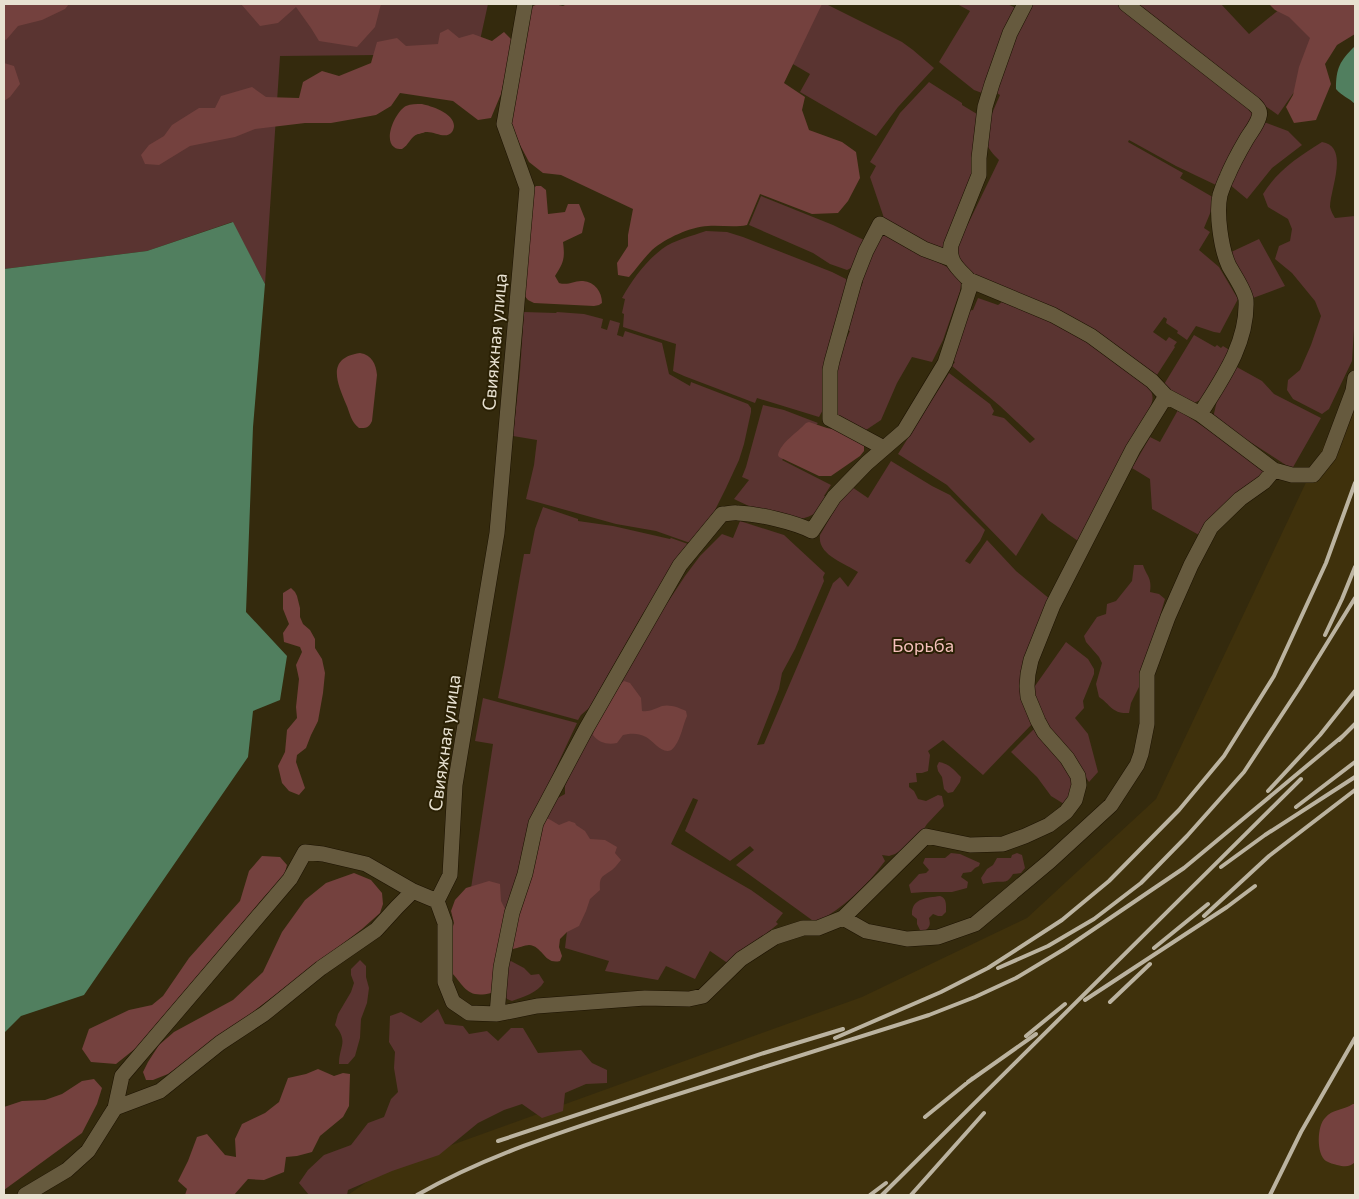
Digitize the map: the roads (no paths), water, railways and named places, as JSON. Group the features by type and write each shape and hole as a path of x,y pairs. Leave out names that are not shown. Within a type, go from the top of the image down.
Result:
{"street":[{"name":"Свияжная улица","path":"437,900 450,875 455,785 497,533 527,188 504,124 525,4"},
{"path":"951,260 950,251 952,245 980,175 979,158 986,107 1010,33 1025,4"},
{"path":"1126,4 1254,104 1259,110 1260,116 1257,123 1227,176 1220,195 1221,240 1228,263 1246,297 1245,325 1226,373 1200,414"},
{"path":"884,448 830,419 830,370 832,361 855,279 866,251 880,224 924,249 951,260 969,280 1053,316 1091,336 1152,381 1166,396 1200,414 1274,470 1292,475 1313,475 1329,455 1355,378"},
{"path":"497,1014 501,967 512,913 525,874 536,823 586,729 680,565 722,514 737,512 760,516 800,525 812,531 834,497 867,462 904,431 945,363 969,290 969,280"},
{"path":"25,1195 67,1170 88,1151 115,1108 122,1076 290,879 305,852 324,854 366,864 413,891 437,900 445,923 445,982 453,1002 469,1013 497,1014 537,1006 645,998 689,999 703,996 741,959 775,938 803,928 818,928 843,918 926,836 970,845 1003,844 1049,825 1066,812 1075,800 1080,785 1078,776 1067,758 1044,732 1028,697 1027,686 1031,660 1053,605 1133,449 1166,396"},
{"path":"843,918 866,931 907,939 938,937 975,924 1050,861 1111,805 1137,765 1141,754 1147,724 1147,674 1168,617 1191,565 1211,527 1240,499 1264,482 1274,470"},
{"path":"115,1108 160,1091 220,1043 264,1014 321,968 376,930 413,891"}],"railway":[{"path":"835,1038 941,992 988,968 1062,920 1109,881 1179,810 1224,756 1274,676 1326,563 1355,483"},
{"path":"1325,635 1355,567"},
{"path":"998,968 1048,946 1094,919 1141,883 1187,836 1244,772 1355,598"},
{"path":"1268,791 1320,735 1355,691"},
{"path":"1339,740 1355,724"},
{"path":"417,1195 474,1166 533,1142 929,1015 1016,978 1066,948 1184,868 1344,735"},
{"path":"1296,807 1355,762"},
{"path":"1221,867 1265,835 1355,777"},
{"path":"882,1195 1301,779"},
{"path":"1204,916 1269,856 1355,790"},
{"path":"1085,1000 1227,907 1255,886"},
{"path":"1154,948 1208,904"},
{"path":"1110,1002 1150,964"},
{"path":"1026,1036 1065,1004"},
{"path":"498,1141 764,1053 843,1029"},
{"path":"968,1082 1036,1034"},
{"path":"1270,1195 1301,1132 1355,1038"},
{"path":"925,1117 973,1078"},
{"path":"911,1195 984,1113"},
{"path":"870,1195 886,1183"}],"park label":[{"name":"Борьба","path":"923,646"}]}
